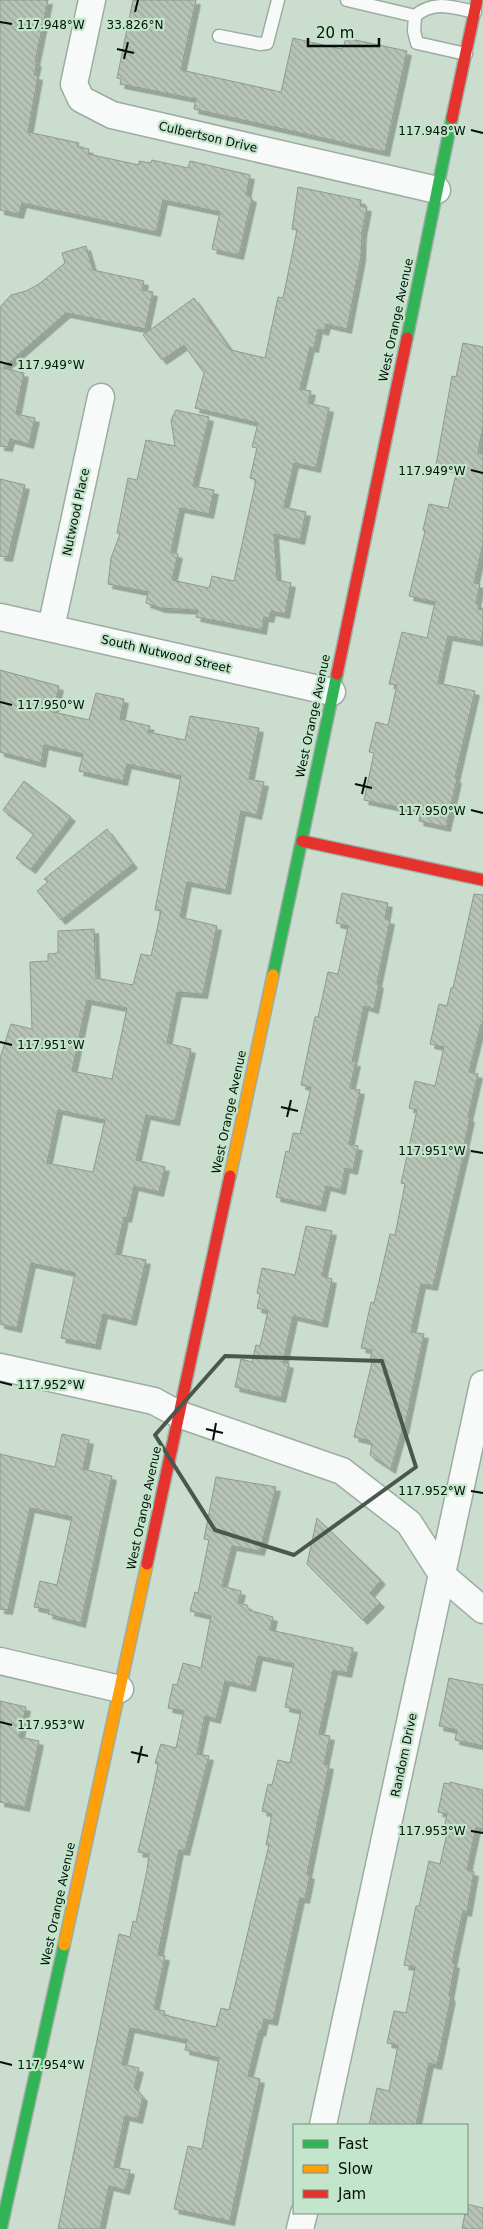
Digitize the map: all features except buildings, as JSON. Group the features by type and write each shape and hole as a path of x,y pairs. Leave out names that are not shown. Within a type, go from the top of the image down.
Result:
{"street":[{"name":"Culbertson Drive","path":"92,0 74,84 81,99 112,115 437,190"},
{"name":"West Orange Avenue","path":"1,2229 120,1689 302,841 476,6"},
{"name":"Nutwood Place","path":"51,628 101,397"},
{"name":"South Nutwood Street","path":"0,616 332,692"},
{"path":"302,841 483,880"},
{"path":"0,1366 154,1401 178,1414 342,1471 409,1523 443,1576 483,1610"},
{"name":"Random Drive","path":"323,2124 483,1384"},
{"path":"0,1660 120,1689"},
{"path":"300,2229 304,2214"}],"lane":[{"path":"218,36 260,44 267,43 278,0"},
{"path":"347,0 415,16"},
{"path":"466,54 417,43 414,31 415,16 424,7 439,5 476,6"}],"highlighted area":[{"path":"225,1356 382,1361 416,1467 294,1555 215,1530 155,1435"}],"traffic: fast":[{"path":"407,338 452,118"},
{"path":"273,975 337,674"},
{"path":"1,2229 64,1945"}],"traffic: slow":[{"path":"230,1176 273,975"},
{"path":"64,1945 147,1564"}],"traffic: jam":[{"path":"452,118 477,0"},
{"path":"337,674 407,338"},
{"path":"302,841 483,880"},
{"path":"147,1564 230,1176"}]}
